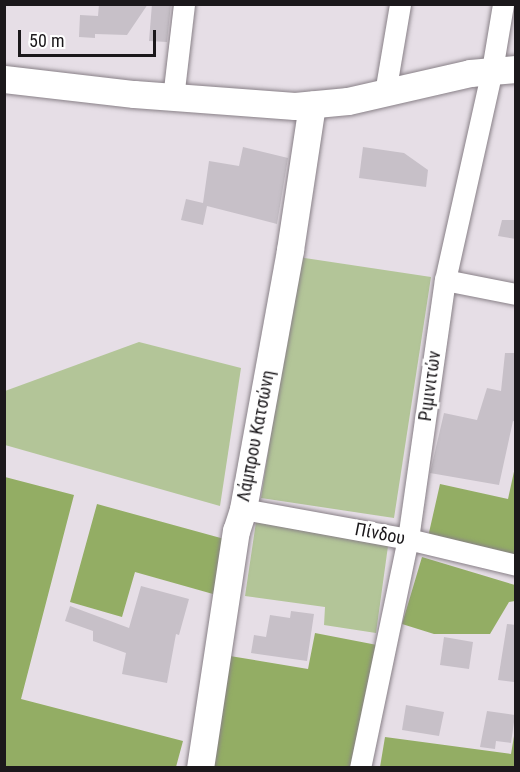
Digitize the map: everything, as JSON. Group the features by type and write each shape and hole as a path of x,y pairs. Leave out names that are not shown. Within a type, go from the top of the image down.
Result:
{"street":[{"path":"173,98 184,4"},
{"path":"385,93 400,4"},
{"name":"Ριμινιτών","path":"360,768 408,539 445,280 504,69 503,4"},
{"path":"4,79 173,98 261,105 312,105 504,69"},
{"name":"Λάμπρου Κατσώνη","path":"200,768 236,531 243,508 290,250 312,105"},
{"path":"445,280 516,294"},
{"name":"Πίνδου","path":"243,508 408,539 516,565"}],"green space":[{"path":"298,257 431,277 394,518 261,498"},
{"path":"139,342 241,368 220,506 5,445 5,391"},
{"path":"515,467 515,556 428,537 440,484 508,499"},
{"path":"5,477 74,495 21,699 183,741 176,767 5,767"},
{"path":"97,504 228,540 213,594 135,572 122,617 70,602"},
{"path":"256,522 388,546 376,633 324,625 325,607 245,596"},
{"path":"422,557 515,585 515,601 509,602 490,634 434,634 402,624"},
{"path":"315,633 377,645 352,767 211,766 230,656 308,669"},
{"path":"515,730 515,767 380,767 385,737 511,754"}],"building":[{"path":"99,4 148,4 127,35 95,34 95,38 79,37 80,15 98,16"},
{"path":"152,4 171,4 167,42 149,41"},
{"path":"243,147 288,158 277,224 207,206 203,225 181,220 186,199 203,203 209,161 239,166"},
{"path":"363,147 404,153 428,170 426,187 359,178"},
{"path":"502,220 516,220 516,239 498,236"},
{"path":"505,353 516,353 516,422 513,421 499,485 430,473 444,413 477,420 487,388 501,391"},
{"path":"141,586 189,599 179,635 176,634 167,683 122,674 126,653 93,641 93,631 65,621 70,606 129,628"},
{"path":"291,611 314,614 307,661 251,653 254,635 266,637 270,615 290,618"},
{"path":"507,624 516,625 514,682 498,680"},
{"path":"444,637 473,642 469,669 440,665"},
{"path":"406,705 444,712 439,736 402,730"},
{"path":"487,711 515,715 511,743 496,741 495,749 480,747"}]}
